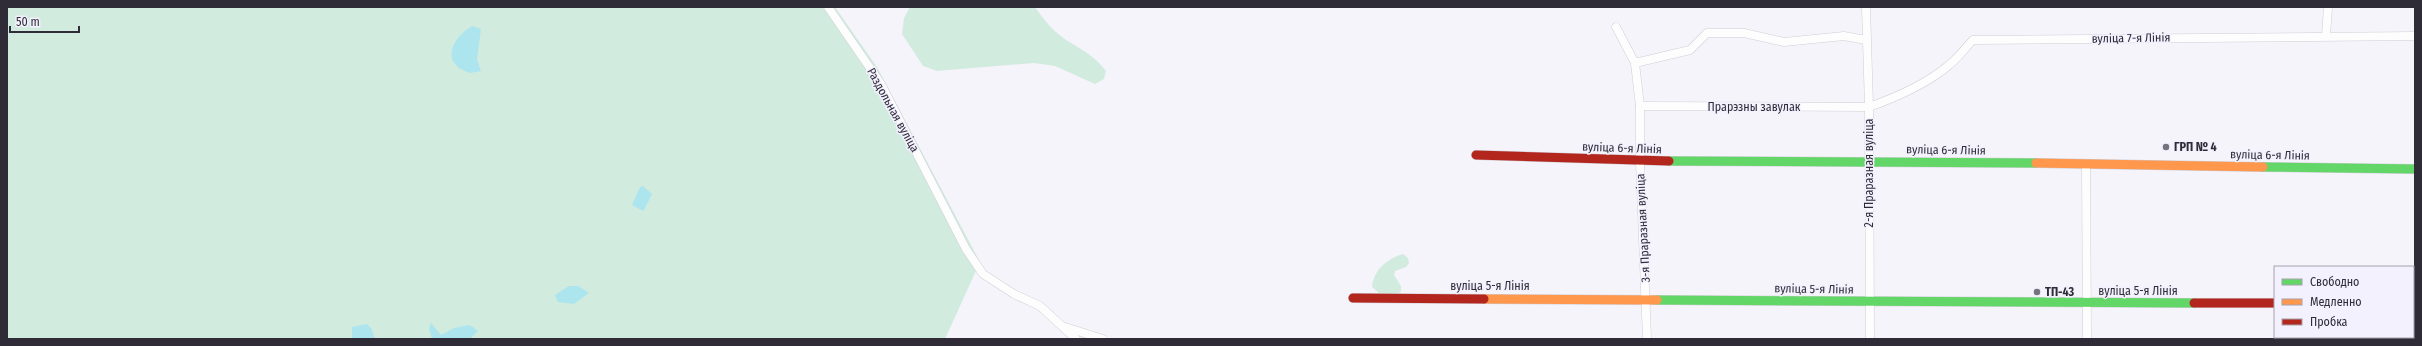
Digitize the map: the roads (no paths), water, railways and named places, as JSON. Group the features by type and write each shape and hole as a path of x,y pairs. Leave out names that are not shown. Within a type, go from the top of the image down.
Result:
{"street":[{"name":"Раздольная вуліца","path":"828,7 881,84 966,249 983,274 1014,294 1040,306 1064,326"},
{"name":"2-я Праразная вуліца","path":"1866,7 1869,107 1868,161 1870,339"},
{"path":"2326,35 2328,7"},
{"name":"3-я Праразная вуліца","path":"1616,27 1635,63 1640,106 1640,161 1647,339"},
{"path":"1635,63 1690,50 1707,33 1744,33 1784,42 1844,36 1866,40"},
{"name":"вуліца 7-я Лінія","path":"1869,107 1891,99 1932,77 1950,65 1972,40 2326,35 2415,36"},
{"name":"Прарэзны завулак","path":"1640,106 1869,107"},
{"name":"вуліца 6-я Лінія","path":"1476,155 1640,161 1868,161 2415,169"},
{"path":"2086,164 2087,339"},
{"name":"вуліца 5-я Лінія","path":"1353,298 2274,303"},
{"path":"1064,326 1076,339"},
{"path":"1064,326 1103,339"}],"water":[{"path":"473,26 481,29 477,59 481,71 470,73 457,66 451,54 455,42 463,32"},
{"path":"643,186 652,194 644,210 641,210 632,205 640,187"},
{"path":"569,286 578,286 589,293 574,304 558,302 555,295"},
{"path":"431,323 441,335 454,328 470,325 478,331 470,339 432,339 429,328"},
{"path":"367,324 371,328 375,339 352,339 352,327"}],"place":[{"name":"ГРП № 4","path":"2166,147"},
{"name":"ТП-43","path":"2037,292"}]}
